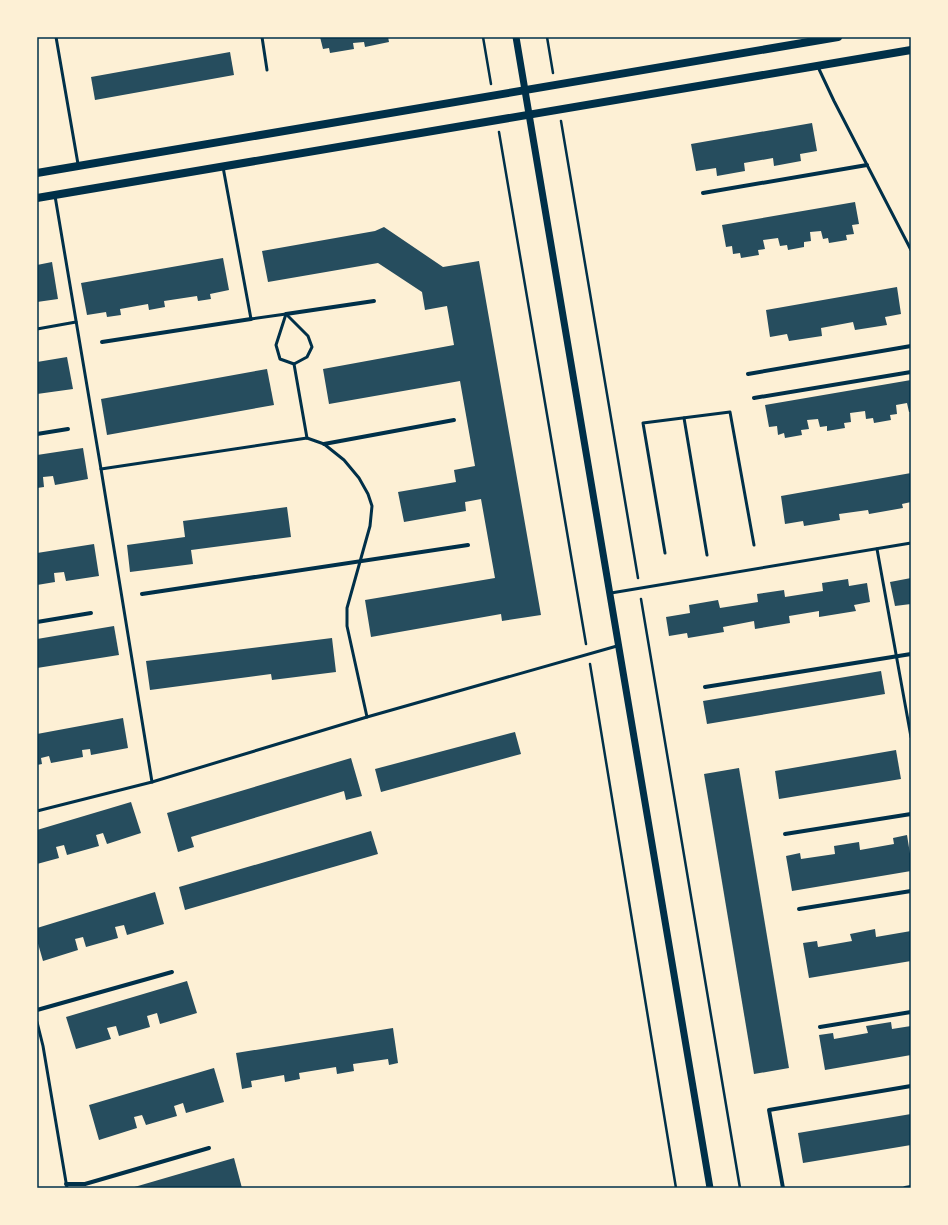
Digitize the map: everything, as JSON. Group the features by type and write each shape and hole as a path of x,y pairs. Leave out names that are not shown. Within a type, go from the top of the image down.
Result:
{"main road":[{"path":"37,173 493,96 810,39 838,37"},
{"path":"37,198 911,50"}],"street":[{"path":"516,37 710,1188"},
{"path":"703,193 867,165"},
{"path":"286,314 374,301"},
{"path":"102,342 250,319"},
{"path":"748,374 911,346"},
{"path":"754,398 911,372"},
{"path":"324,444 454,420"},
{"path":"37,434 68,429"},
{"path":"142,594 468,545"},
{"path":"37,622 91,613"},
{"path":"705,687 911,654"},
{"path":"786,834 911,814"},
{"path":"799,909 911,891"},
{"path":"37,1010 172,972"},
{"path":"820,1027 911,1012"},
{"path":"783,1188 769,1110 911,1086"},
{"path":"67,1186 85,1184 209,1148"},
{"path":"904,1188 911,1187"}],"lane":[{"path":"56,37 78,166"},
{"path":"262,37 267,70"},
{"path":"817,66 911,250"},
{"path":"223,167 250,319 286,314"},
{"path":"55,195 102,469 152,782"},
{"path":"286,314 308,336 312,347 307,357 294,364 280,359 276,345 286,314"},
{"path":"37,329 76,322"},
{"path":"294,364 307,438"},
{"path":"665,553 643,423 730,412 754,545"},
{"path":"684,418 707,555"},
{"path":"102,469 307,438 324,444 344,460 359,478 372,506 370,526 347,608 347,626 367,717"},
{"path":"610,593 911,543"},
{"path":"877,549 911,737"},
{"path":"37,811 152,782 367,717 619,646"},
{"path":"37,1022 43,1046 67,1186"}],"path":[{"path":"483,37 493,96"},
{"path":"547,37 555,85"},
{"path":"559,110 740,1188"}],"building":[{"path":"320,37 388,37 389,42 365,47 364,42 353,43 354,49 330,53 329,48 323,49"},
{"path":"230,52 234,75 95,100 91,77"},
{"path":"812,123 817,151 800,154 801,161 774,166 773,158 744,163 745,171 717,176 716,168 696,171 691,144"},
{"path":"855,202 859,224 852,225 854,234 846,235 847,240 829,243 828,238 823,239 821,231 810,232 811,241 804,242 804,247 788,250 787,245 780,246 778,238 763,240 765,249 758,250 759,255 741,258 740,253 733,254 732,246 726,247 722,225"},
{"path":"384,227 443,267 479,261 541,615 502,621 501,614 371,637 365,600 495,578 481,499 465,502 466,511 404,522 398,492 456,482 454,470 475,466 460,381 329,404 323,369 454,345 447,306 425,310 422,292 378,263 268,282 262,251 375,231"},
{"path":"223,258 229,290 210,294 211,299 198,301 197,296 164,301 165,307 149,310 148,304 120,309 121,315 107,317 106,312 87,315 81,283"},
{"path":"52,262 58,299 37,302 37,265"},
{"path":"897,287 901,314 885,317 887,325 855,330 853,322 821,328 822,336 789,341 787,334 770,337 766,310"},
{"path":"67,357 73,389 37,394 37,362"},
{"path":"267,369 274,405 107,435 101,399"},
{"path":"911,380 911,412 909,412 907,403 896,405 897,414 890,415 891,420 874,423 873,418 866,419 865,411 850,413 851,422 844,423 845,428 827,431 827,426 820,427 818,419 807,420 809,429 801,430 802,435 785,438 784,433 778,435 777,426 769,427 765,405"},
{"path":"83,448 88,479 55,485 53,476 43,477 44,487 37,488 37,455"},
{"path":"911,473 911,502 902,504 903,508 869,514 868,510 839,514 840,520 804,526 803,521 785,524 781,496"},
{"path":"287,507 291,537 191,550 193,564 130,572 127,545 185,537 183,521"},
{"path":"94,544 99,576 66,581 64,572 54,573 55,582 37,585 37,553"},
{"path":"911,578 911,604 895,606 890,582"},
{"path":"848,579 849,586 867,583 870,602 854,605 856,611 819,617 819,611 789,616 790,623 755,629 754,621 723,627 724,632 688,638 687,633 669,636 666,617 690,613 689,605 718,600 720,608 758,602 757,594 784,590 785,597 823,591 822,583"},
{"path":"114,626 119,655 37,668 37,639"},
{"path":"332,638 336,672 272,680 271,674 150,690 146,661"},
{"path":"881,671 885,694 707,724 703,701"},
{"path":"123,718 128,748 91,755 90,749 82,750 83,757 51,763 49,756 41,758 42,764 37,765 37,734"},
{"path":"515,732 521,754 381,792 375,769"},
{"path":"896,750 901,779 779,799 775,771"},
{"path":"351,758 362,796 346,800 344,791 191,837 194,847 178,852 167,813"},
{"path":"739,768 789,1068 754,1074 704,774"},
{"path":"131,802 141,833 107,844 103,833 96,835 99,846 67,855 64,845 56,847 59,858 37,864 37,830"},
{"path":"371,831 378,854 185,910 179,887"},
{"path":"907,835 911,860 911,871 792,891 786,856 800,853 801,859 835,854 834,846 859,842 860,850 894,844 893,838"},
{"path":"155,892 164,924 127,935 124,925 115,927 118,938 86,947 83,937 75,939 78,950 43,961 37,940 37,928"},
{"path":"875,929 876,937 911,931 911,961 809,978 803,943 817,941 818,947 852,941 850,934"},
{"path":"187,981 197,1013 160,1024 157,1013 147,1016 150,1027 119,1036 116,1026 107,1028 111,1039 76,1049 66,1017"},
{"path":"891,1022 892,1029 911,1026 911,1055 825,1070 819,1035 833,1033 834,1039 868,1033 866,1026"},
{"path":"393,1028 398,1063 389,1065 388,1059 353,1064 354,1071 337,1074 336,1067 299,1073 300,1079 285,1082 284,1075 251,1081 252,1087 242,1089 236,1053"},
{"path":"214,1068 224,1102 186,1113 183,1103 174,1106 177,1116 146,1125 142,1115 134,1117 137,1128 99,1140 89,1105"},
{"path":"911,1114 911,1145 803,1163 798,1133"},
{"path":"234,1158 242,1188 131,1188"}]}
